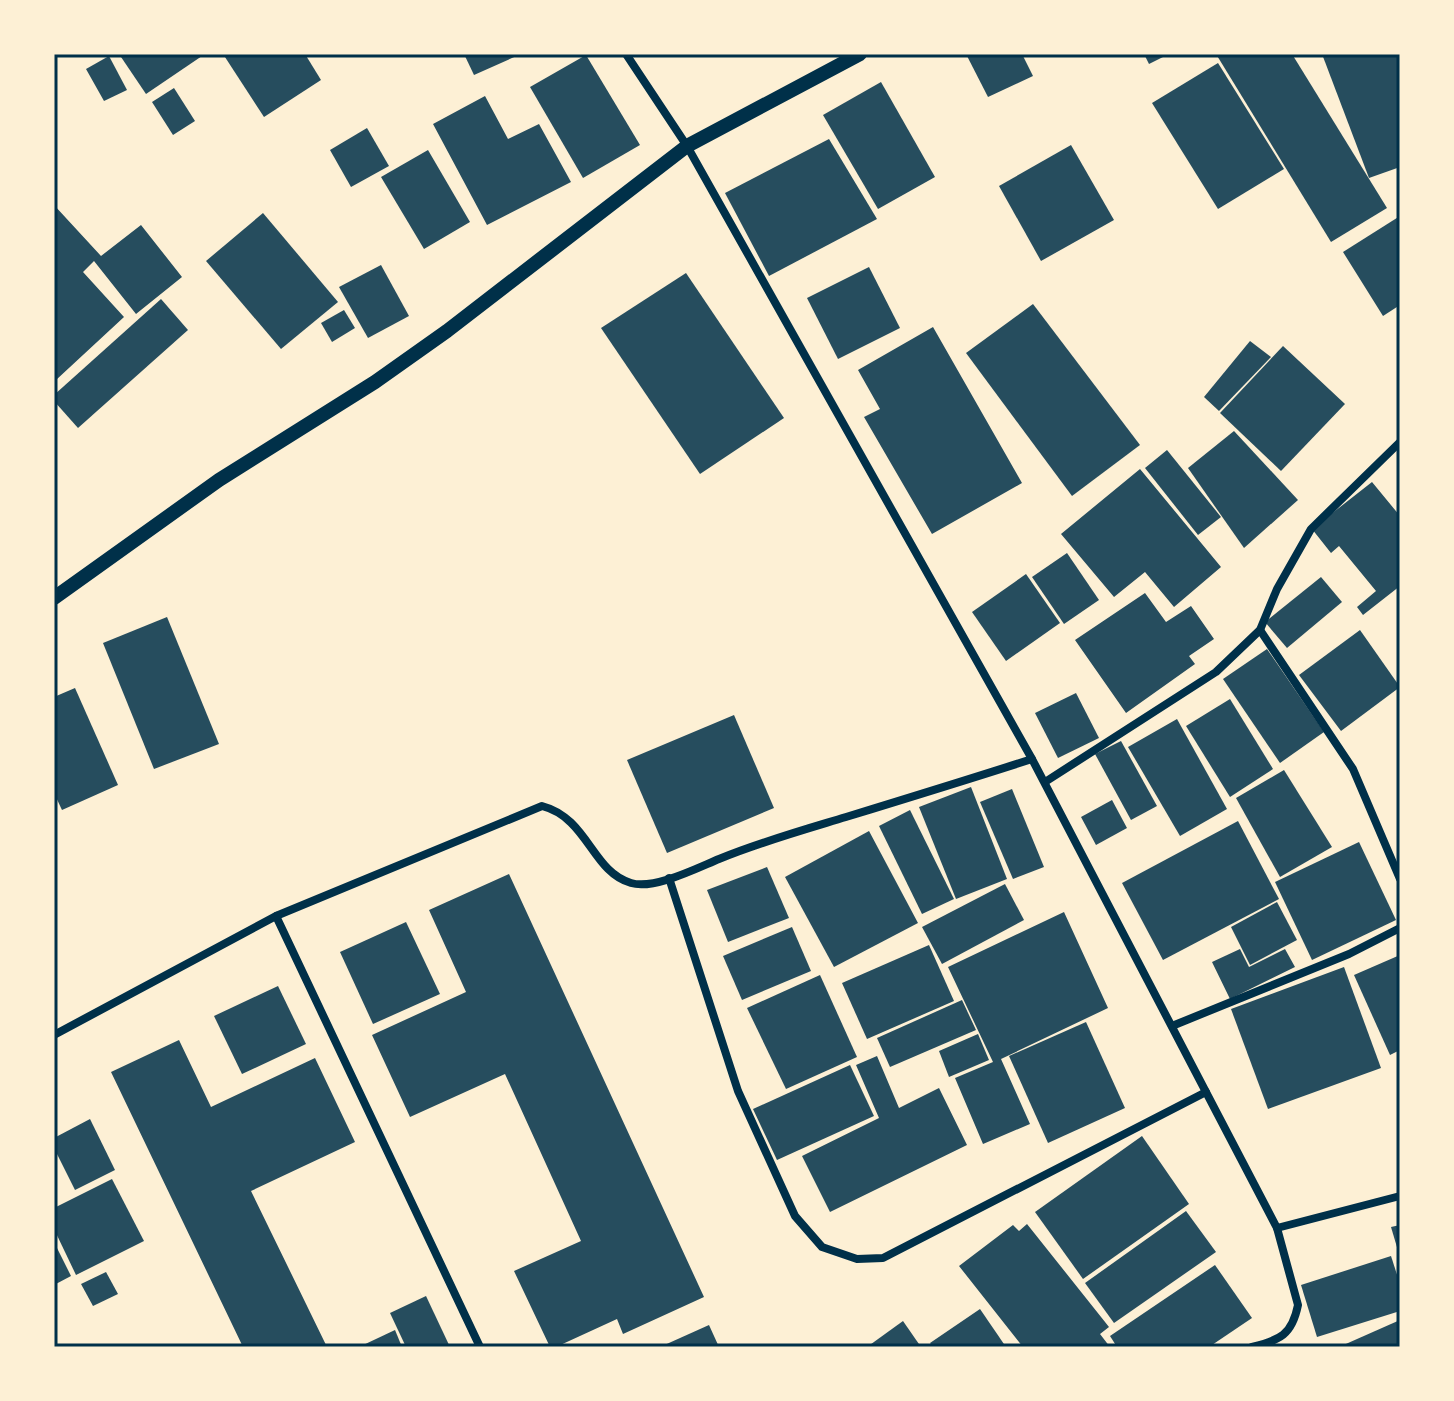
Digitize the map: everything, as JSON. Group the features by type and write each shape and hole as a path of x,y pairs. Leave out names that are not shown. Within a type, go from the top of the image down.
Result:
{"street":[{"path":"626,54 687,146 1045,782 1277,1228 1298,1305 1296,1317 1292,1328 1281,1337 1252,1347"},
{"path":"54,598 219,480 375,382 447,331 687,146 860,54"},
{"path":"1045,782 1216,672 1260,630 1277,589 1311,529 1400,442"},
{"path":"1260,630 1353,769 1400,879"},
{"path":"54,1035 276,916 542,806 556,810 571,820 615,875 633,884 669,878 745,848 1032,759"},
{"path":"669,878 738,1091 795,1216 822,1247 857,1259 883,1258 1206,1092"},
{"path":"276,916 480,1347"},
{"path":"1172,1026 1349,954 1400,928"},
{"path":"1277,1228 1400,1196"}],"building":[{"path":"119,54 200,54 202,56 146,94"},
{"path":"223,54 305,54 321,80 264,117"},
{"path":"464,54 521,54 474,75"},
{"path":"966,54 1022,54 1033,76 988,97"},
{"path":"1144,54 1169,54 1149,64"},
{"path":"1216,54 1292,54 1387,208 1331,242"},
{"path":"1322,54 1400,54 1400,167 1369,178"},
{"path":"586,55 640,145 583,178 530,87"},
{"path":"109,56 127,90 104,101 86,69"},
{"path":"1218,63 1284,169 1218,209 1152,103"},
{"path":"881,82 935,177 878,209 823,115"},
{"path":"174,88 195,121 173,135 152,102"},
{"path":"485,96 508,139 539,124 571,182 487,225 433,124"},
{"path":"367,128 389,166 351,187 330,150"},
{"path":"829,139 877,219 769,276 725,193"},
{"path":"1071,145 1114,220 1041,261 999,186"},
{"path":"428,150 470,222 424,249 381,177"},
{"path":"54,205 101,256 141,225 182,277 136,314 94,261 83,272 124,317 56,380 54,377"},
{"path":"263,213 338,302 281,349 206,261"},
{"path":"1400,216 1400,305 1383,316 1343,252"},
{"path":"381,265 409,316 368,338 339,287"},
{"path":"869,267 900,328 838,359 807,298"},
{"path":"686,273 784,418 700,474 601,328"},
{"path":"161,299 188,330 78,428 54,401 54,395"},
{"path":"1033,304 1140,445 1072,496 966,353"},
{"path":"344,310 355,328 332,342 321,323"},
{"path":"933,327 1022,483 932,534 864,417 880,409 858,370"},
{"path":"1250,341 1271,357 1219,411 1204,397"},
{"path":"1283,346 1345,404 1281,471 1220,413"},
{"path":"1234,431 1298,500 1244,548 1188,468"},
{"path":"1167,450 1221,517 1198,535 1145,468"},
{"path":"1140,469 1221,567 1174,607 1145,572 1114,597 1061,534"},
{"path":"1372,482 1400,516 1400,586 1363,615 1357,607 1376,591 1339,546 1331,553 1312,529"},
{"path":"1067,553 1099,600 1064,624 1032,577"},
{"path":"1026,574 1060,623 1006,661 972,612"},
{"path":"1321,577 1342,602 1287,648 1265,622"},
{"path":"1145,593 1166,622 1191,606 1214,639 1189,656 1195,664 1126,713 1075,640"},
{"path":"167,617 219,744 154,769 103,643"},
{"path":"1360,630 1400,687 1341,731 1299,675"},
{"path":"1267,649 1324,732 1280,763 1223,679"},
{"path":"75,688 118,785 62,810 54,793 54,697"},
{"path":"1076,693 1099,738 1058,758 1035,713"},
{"path":"1230,699 1273,769 1230,797 1186,726"},
{"path":"734,715 774,808 667,853 627,760"},
{"path":"1177,719 1227,809 1180,836 1128,747"},
{"path":"1121,741 1157,806 1131,820 1095,754"},
{"path":"1284,770 1332,847 1280,877 1236,798"},
{"path":"971,787 1007,879 956,899 919,807"},
{"path":"1012,789 1044,867 1013,879 980,802"},
{"path":"1112,800 1127,828 1096,845 1081,817"},
{"path":"910,810 954,899 922,914 879,826"},
{"path":"1238,821 1279,899 1163,960 1122,883"},
{"path":"869,831 918,923 834,967 785,877"},
{"path":"1359,842 1396,920 1312,960 1275,882"},
{"path":"767,867 789,918 728,942 707,890"},
{"path":"509,874 704,1297 623,1334 617,1319 556,1347 550,1347 514,1271 581,1241 505,1074 410,1117 372,1035 466,992 429,910"},
{"path":"1005,884 1024,920 942,964 922,927"},
{"path":"1277,902 1297,940 1250,965 1231,927"},
{"path":"1064,912 1108,1008 1001,1059 1030,1124 983,1144 955,1078 993,1062 948,967"},
{"path":"406,922 440,994 373,1024 340,952"},
{"path":"792,927 811,971 742,1000 723,956"},
{"path":"929,945 954,1001 867,1039 842,983"},
{"path":"1240,949 1249,967 1285,949 1295,967 1230,999 1212,962"},
{"path":"1400,955 1400,1050 1390,1055 1354,975"},
{"path":"1344,967 1381,1068 1268,1109 1231,1009"},
{"path":"820,975 857,1057 786,1089 747,1008"},
{"path":"278,986 306,1044 242,1074 214,1016"},
{"path":"962,1000 976,1030 890,1067 877,1038"},
{"path":"1086,1022 1125,1108 1048,1143 1009,1056"},
{"path":"978,1034 989,1060 949,1077 939,1051"},
{"path":"179,1040 211,1107 315,1058 355,1142 251,1191 327,1347 243,1347 111,1072"},
{"path":"877,1056 899,1108 939,1088 967,1145 830,1212 802,1156 879,1118 856,1065"},
{"path":"850,1065 874,1116 777,1160 753,1109"},
{"path":"90,1119 115,1170 75,1190 54,1148 54,1138"},
{"path":"1142,1136 1189,1204 1083,1279 1035,1212"},
{"path":"112,1179 144,1241 76,1275 54,1229 54,1208"},
{"path":"1186,1211 1216,1252 1114,1323 1085,1283"},
{"path":"1027,1224 1109,1327 1100,1334 1110,1347 1023,1347 959,1266 1013,1225 1019,1231"},
{"path":"1400,1225 1400,1254 1399,1254 1391,1227"},
{"path":"54,1242 71,1276 54,1285"},
{"path":"1391,1256 1400,1284 1400,1311 1317,1337 1301,1285"},
{"path":"1215,1265 1252,1318 1209,1347 1117,1347 1110,1336"},
{"path":"106,1272 118,1294 93,1306 81,1284"},
{"path":"426,1296 450,1347 406,1347 390,1313"},
{"path":"980,1309 1006,1347 933,1347 930,1343"},
{"path":"1400,1320 1400,1347 1339,1347"},
{"path":"903,1321 921,1347 867,1347"},
{"path":"709,1325 719,1347 660,1347"},
{"path":"395,1330 402,1347 359,1347"}]}
